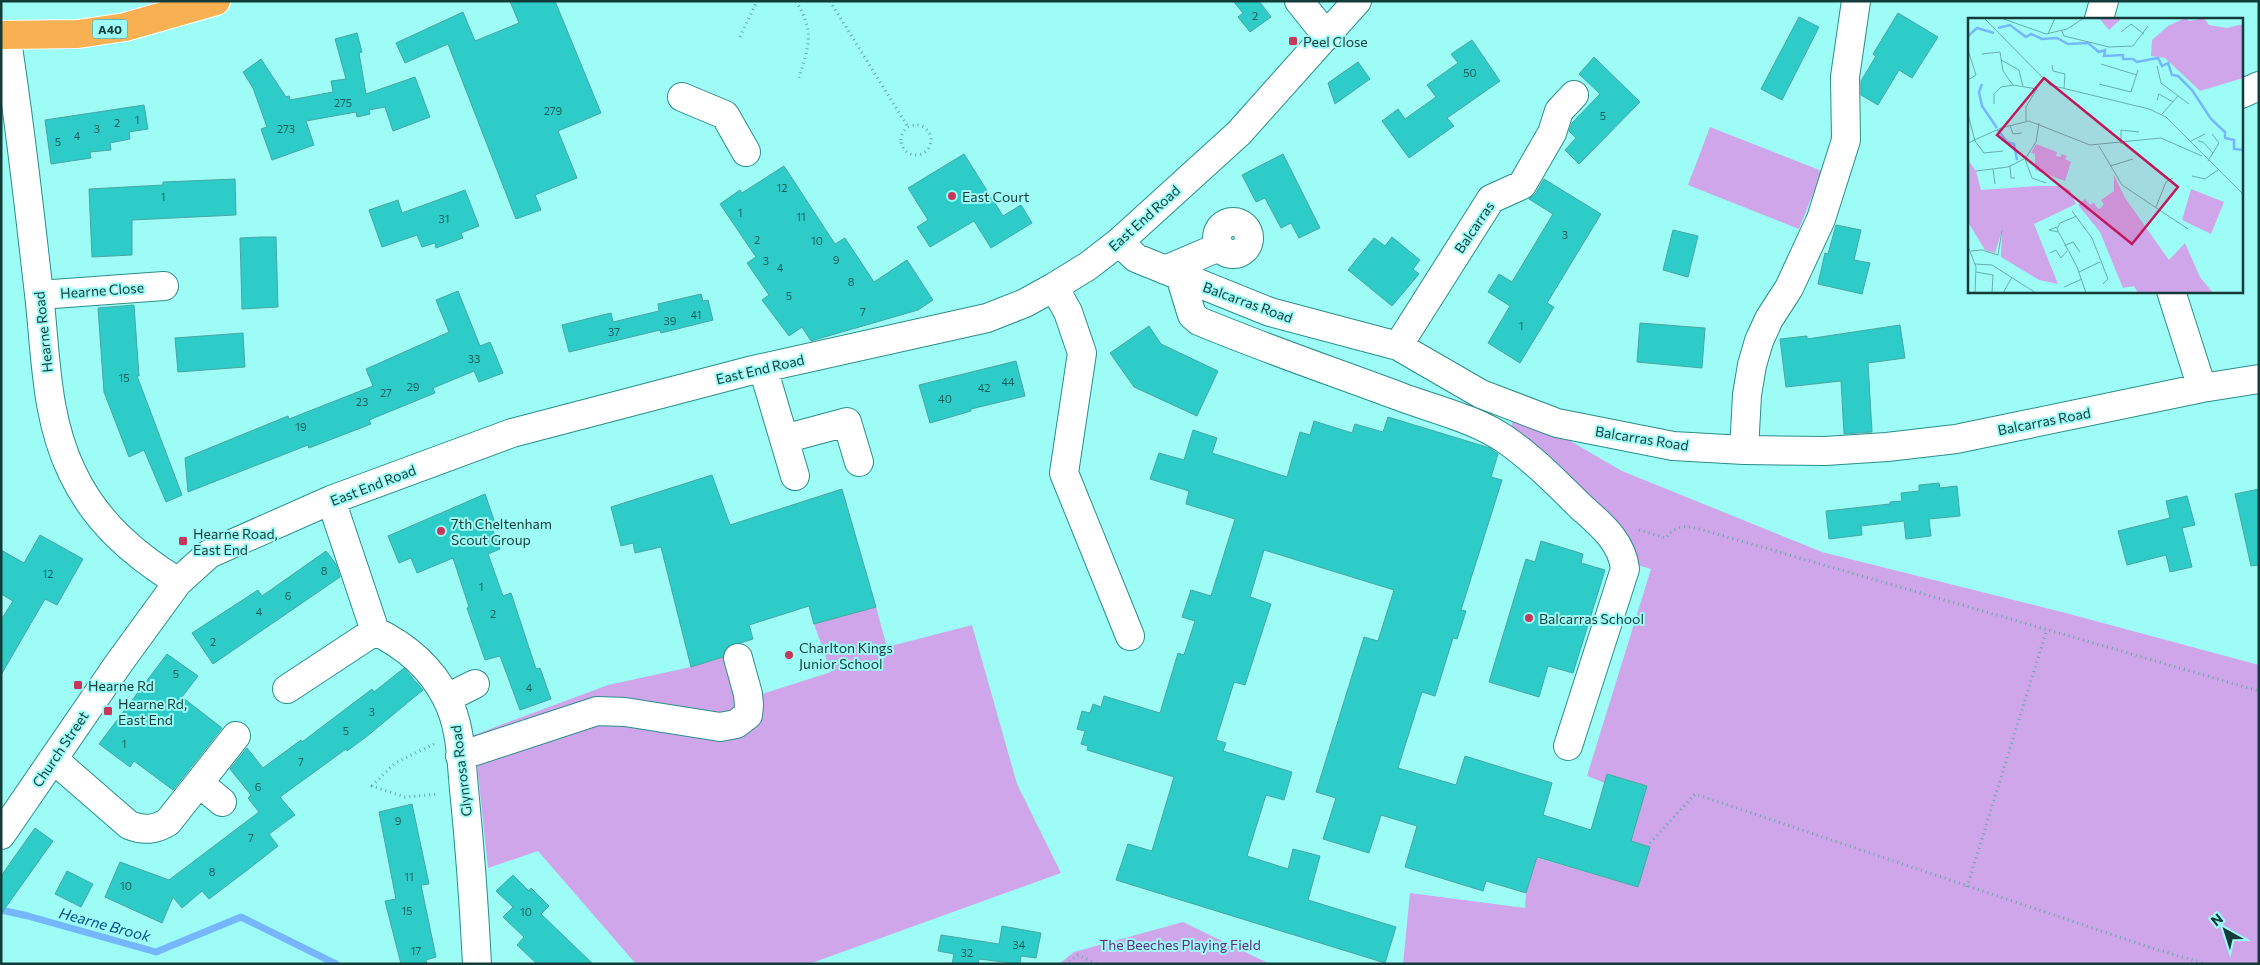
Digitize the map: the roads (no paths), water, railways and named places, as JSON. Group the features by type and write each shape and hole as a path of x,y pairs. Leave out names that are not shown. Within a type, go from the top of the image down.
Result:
{"highway":[{"name":"A40","path":"4,35 78,34 97,31 153,20 216,1"}],"street":[{"path":"1299,1 1327,36"},
{"name":"East End Road","path":"119,663 178,582 209,554 331,500 512,433 763,368 987,318 1025,303 1088,266 1119,242 1238,133 1357,1"},
{"path":"1744,450 1747,395 1752,365 1759,341 1769,319 1789,288 1821,219 1846,140 1846,77 1856,1"},
{"path":"2098,18 2104,1"},
{"name":"Hearne Road","path":"4,35 12,171 39,295 49,394 54,421 72,472 85,496 116,536 135,553 178,582"},
{"path":"2242,94 2259,86"},
{"name":"Balcarras","path":"1398,346 1491,199 1522,185 1552,133 1559,111 1574,95"},
{"path":"682,97 725,115 746,152"},
{"name":"Balcarras Road","path":"1119,242 1136,258 1270,312 1398,346 1481,394 1556,423 1672,446 1744,450 1825,451 1887,447 1956,439 2202,388 2259,379"},
{"path":"1219,247 1172,273 1192,315 1199,320 1251,342 1488,430 1506,440 1542,469 1591,515 1616,543 1623,554 1625,568 1568,746"},
{"name":"Hearne Close","path":"39,295 164,286"},
{"path":"1054,287 1068,312 1082,353 1064,472 1130,636"},
{"path":"2171,292 2202,388"},
{"path":"763,368 795,476"},
{"path":"1488,430 1505,404"},
{"path":"784,439 847,422 859,462"},
{"path":"287,689 376,631 331,500"},
{"name":"Glynrosa Road","path":"376,631 394,640 415,656 437,681 447,698 459,744 473,873 477,964"},
{"path":"459,744 597,711 625,712 720,727 736,724 748,715 749,705 738,658"},
{"name":"Church Street","path":"1,835 119,663"},
{"path":"447,698 475,684"},
{"path":"53,759 129,825 144,830 152,829 168,822 236,736"},
{"path":"199,783 222,802"}],"waterway":[{"name":"Hearne Brook","path":"1,910 156,952 241,917 336,964"}],"place":[{"name":"Peel Close","path":"1293,41"},
{"name":"East Court","path":"952,196"},
{"name":"7th Cheltenham Scout Group","path":"441,531"},
{"name":"Hearne Road, East End","path":"183,541"},
{"name":"Balcarras School","path":"1529,618"},
{"name":"Charlton Kings Junior School","path":"789,655"},
{"name":"Hearne Rd","path":"78,685"},
{"name":"Hearne Rd, East End","path":"108,711"}],"park label":[{"name":"The Beeches Playing Field","path":"1180,944"}]}
